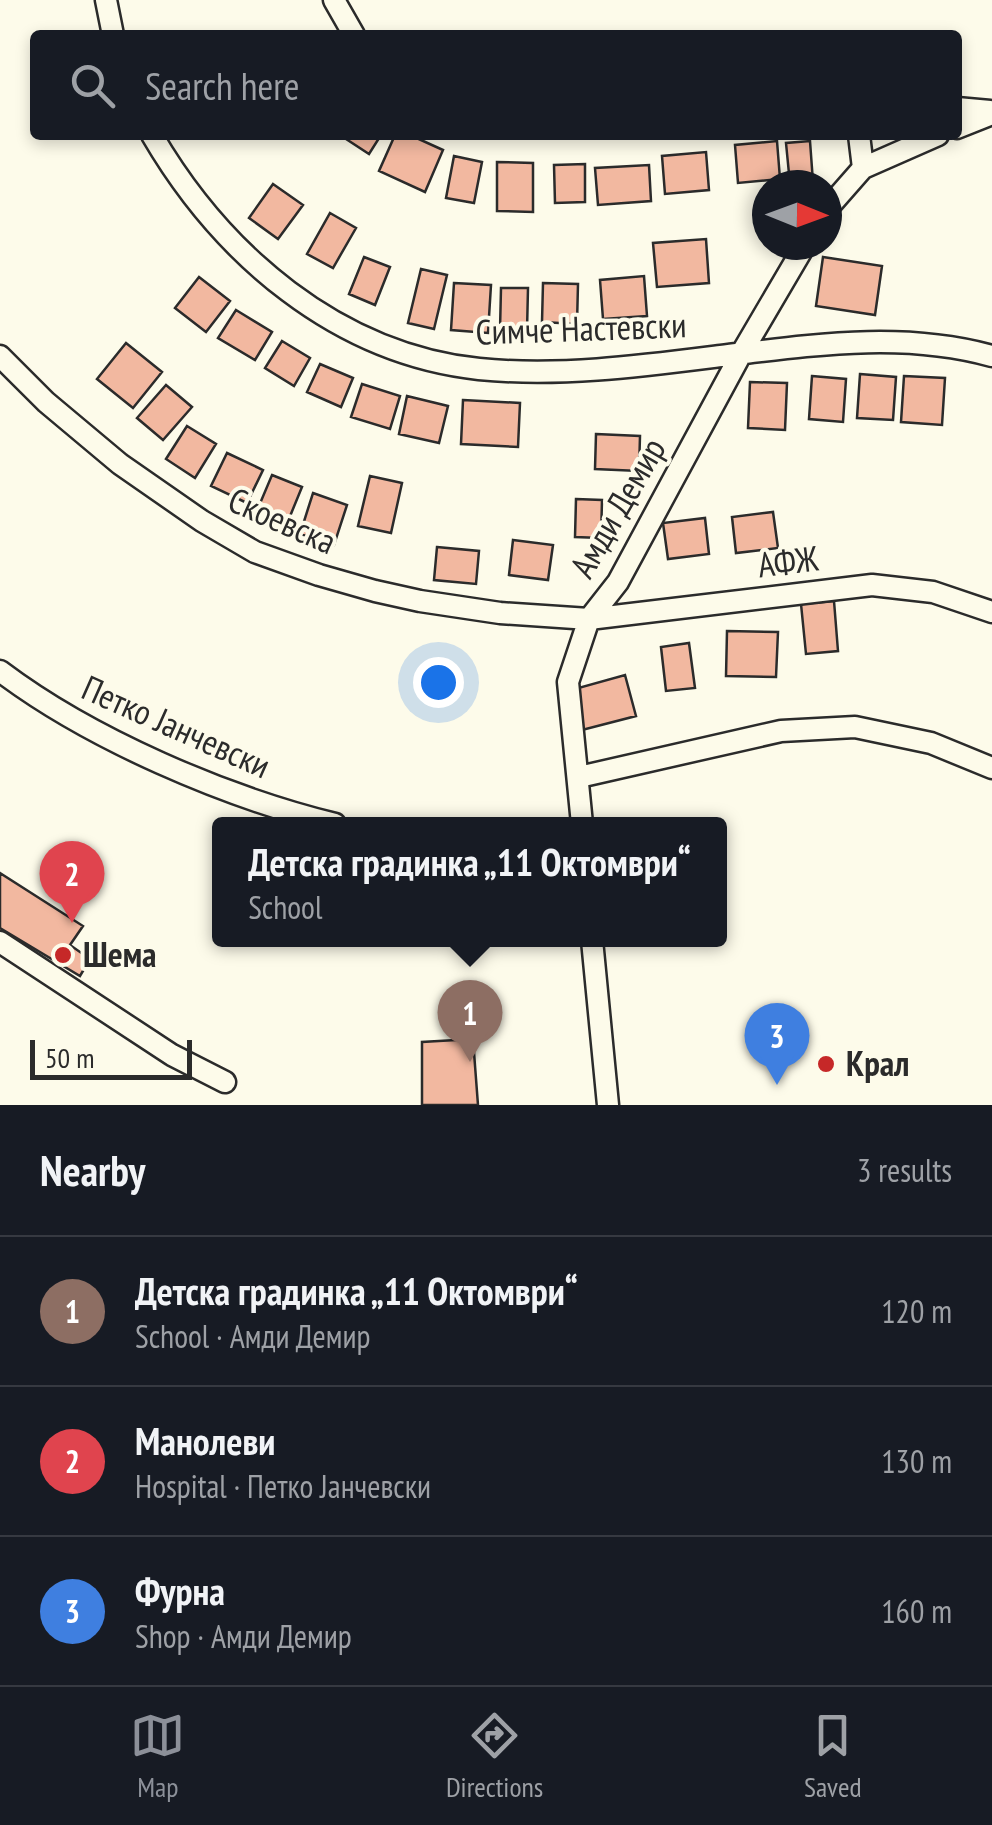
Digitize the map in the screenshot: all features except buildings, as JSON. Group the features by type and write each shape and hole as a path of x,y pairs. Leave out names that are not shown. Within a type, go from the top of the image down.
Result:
{"street":[{"path":"106,0 112,30"},
{"path":"334,0 351,30"},
{"path":"962,109 992,112"},
{"path":"962,126 992,112"},
{"name":"Симче Настевски","path":"155,140 199,205 266,273 329,322 390,348 479,369 524,370 644,366 874,340 928,343 992,356"},
{"path":"860,140 863,168"},
{"path":"842,192 863,168 927,140"},
{"name":"Амди Демир","path":"582,817 568,682 589,618 618,582 796,260"},
{"name":"Скоевска","path":"2,356 46,402 120,464 162,495 255,552 318,575 420,601 532,616 589,618"},
{"name":"АФЖ","path":"589,618 872,585 933,592 992,612"},
{"name":"Петко Јанчевски","path":"0,671 74,721 190,776 313,817"},
{"path":"579,777 781,731 855,727 931,743 992,768"},
{"path":"0,942 172,1055 225,1082"},
{"path":"593,947 608,1105"}],"place":[{"name":"Манолеви","path":"72,923"},
{"name":"Шема","path":"63,955"},
{"name":"Детска градинка „11 Октомври“","path":"470,1062"},
{"name":"Крал","path":"826,1064"},
{"name":"Фурна","path":"777,1085"}]}
